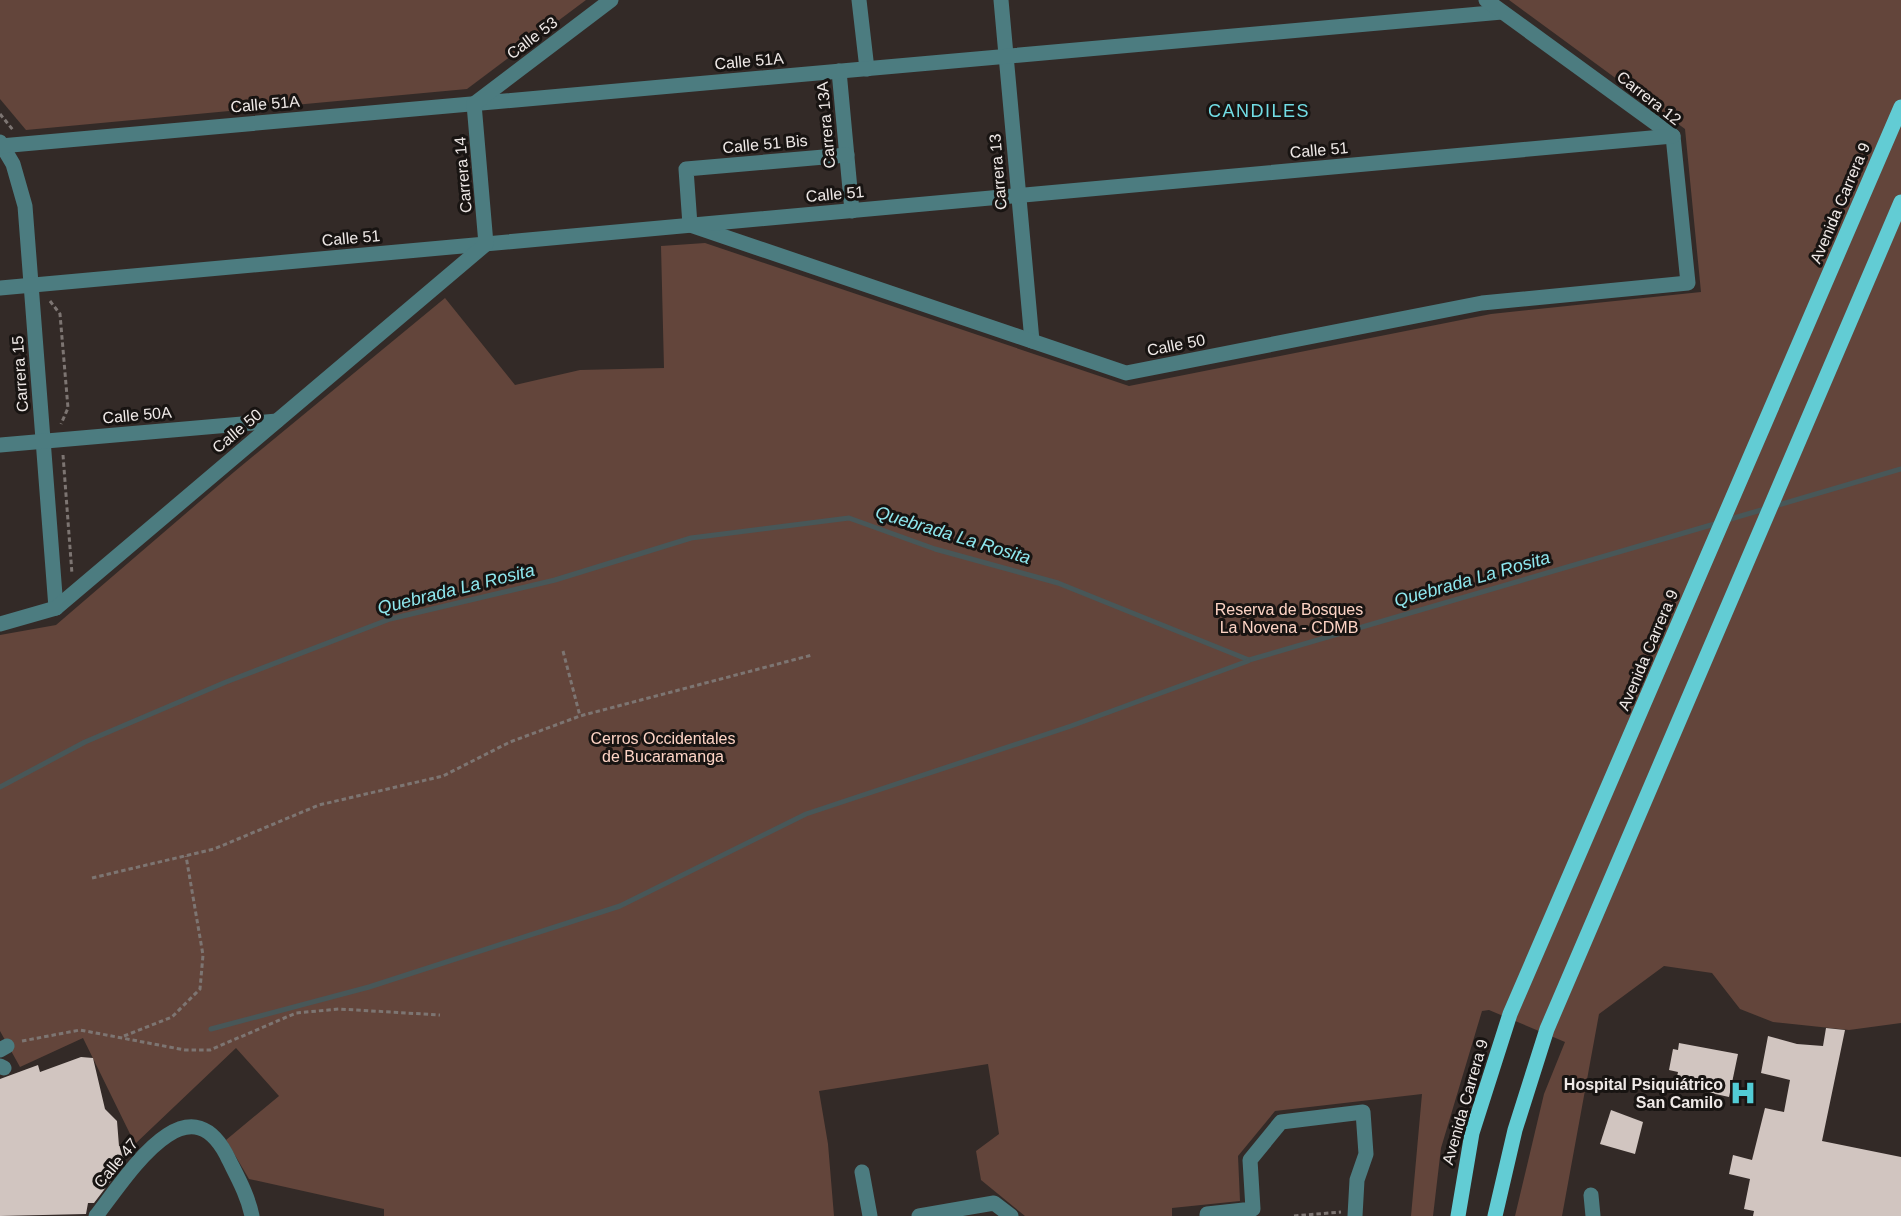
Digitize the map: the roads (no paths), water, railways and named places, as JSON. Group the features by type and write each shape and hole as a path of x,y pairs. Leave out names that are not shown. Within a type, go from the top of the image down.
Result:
{"main road":[{"name":"Avenida Carrera 9","path":"1458,1216 1472,1133 1510,1014 1901,107"},
{"path":"1495,1216 1515,1130 1547,1029 1901,202"}],"street":[{"name":"Calle 53","path":"474,104 611,0"},
{"path":"859,0 867,69"},
{"name":"Carrera 13","path":"1001,0 1032,341"},
{"name":"Carrera 12","path":"1486,0 1673,136 1688,283"},
{"name":"Calle 51A","path":"1,145 1502,12"},
{"name":"Carrera 13A","path":"839,71 852,211"},
{"name":"Carrera 14","path":"474,104 486,244"},
{"name":"Calle 51","path":"0,288 1673,136"},
{"name":"Carrera 15","path":"1,145 20,182 25,206 56,608"},
{"name":"Calle 51 Bis","path":"690,225 686,169 846,155"},
{"name":"Calle 50","path":"690,225 1126,373 1482,303 1688,283"},
{"name":"Calle 50","path":"0,624 56,608 486,244"},
{"name":"Calle 50A","path":"0,445 277,421"},
{"path":"1207,1215 1253,1209 1250,1160 1281,1122 1363,1113 1366,1154 1357,1180 1355,1213"},
{"name":"Calle 47","path":"96,1216 152,1147 174,1130 188,1126 200,1127 211,1132 223,1146 252,1216"},
{"path":"862,1172 870,1216"},
{"path":"1591,1195 1593,1216"},
{"path":"920,1216 994,1203 1011,1216"}],"waterway":[{"name":"Quebrada La Rosita","path":"1727,520 1901,469"},
{"name":"Quebrada La Rosita","path":"0,787 85,742 226,682 390,619 555,580 691,538 849,518 935,549 1058,583 1249,660 1718,523"},
{"path":"211,1029 369,987 620,906 806,814 1071,726 1248,661"}],"place":[{"name":"Hospital Psiquiátrico San Camilo","path":"1743,1093"}],"district":[{"name":"CANDILES","path":"1259,111"}],"park label":[{"name":"Reserva de Bosques La Novena - CDMB","path":"1289,618"},
{"name":"Cerros Occidentales de Bucaramanga","path":"663,747"}]}
